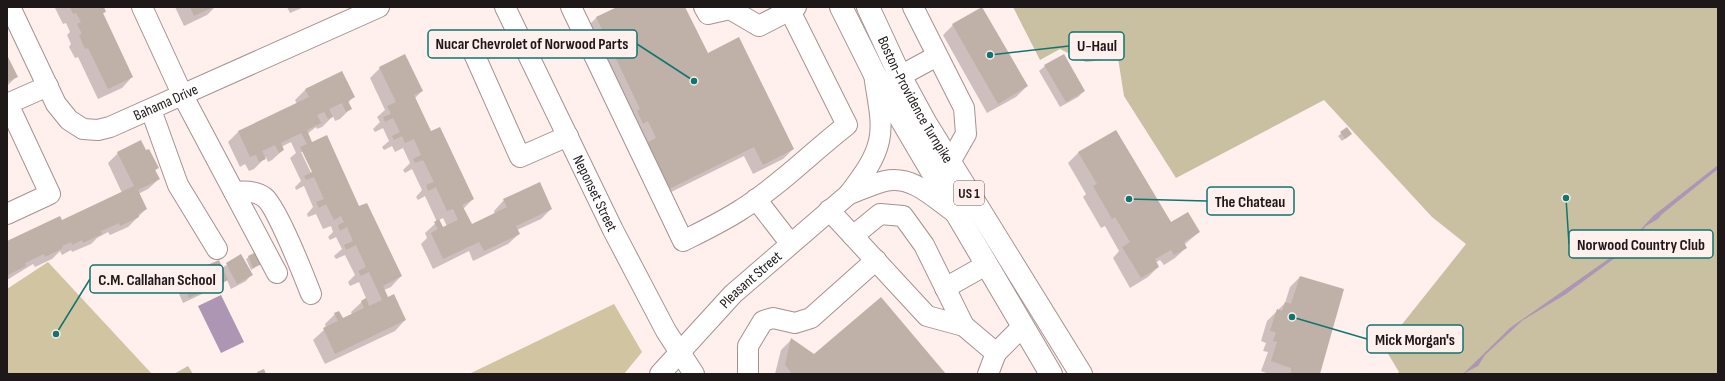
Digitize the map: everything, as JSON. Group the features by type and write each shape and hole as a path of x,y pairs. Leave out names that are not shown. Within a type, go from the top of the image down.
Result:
{"main road":[{"name":"Boston-Providence Turnpike","path":"841,7 874,73 954,212 1051,374"},
{"name":"Boston-Providence Turnpike","path":"868,7 900,76 925,122 1081,374"}],"street":[{"name":"Bahama Drive","path":"10,7 56,104 69,120 83,129 98,130 110,127 183,96 379,7"},
{"path":"142,7 183,96 276,272"},
{"name":"Neponset Street","path":"505,7 613,230 679,353 694,374"},
{"path":"574,8 683,241 742,210 847,125 791,8 759,26 730,9 708,14 704,7"},
{"path":"913,7 964,108 966,134 950,162"},
{"path":"471,47 520,157 568,136"},
{"path":"900,76 937,56"},
{"name":"Pleasant Street","path":"660,374 733,294 790,243 849,194 862,176 874,155 880,140 880,119 874,73"},
{"path":"7,214 50,194 7,104 48,86"},
{"path":"150,110 178,185 217,249"},
{"name":"Pleasant Street","path":"849,194 885,181 914,183 954,212"},
{"path":"234,192 245,191 258,194 271,203 311,294"},
{"path":"756,199 790,243"},
{"path":"829,210 927,316 964,326"},
{"path":"853,236 880,214 903,216 924,245 964,326 996,353"},
{"path":"748,374 748,346 763,321 773,318 795,323 811,318 876,260"},
{"path":"945,288 986,265"},
{"path":"988,374 996,353 1022,326"}],"shaded area":[{"path":"1013,7 1718,7 1718,374 1397,374 1399,372 1384,347 1466,244 1432,217 1324,100 1176,178 1124,96 1118,58 1086,62 1060,49 1040,60"},
{"path":"1718,165 1718,169 1658,219 1646,226 1630,245 1615,258 1566,294 1523,320 1485,355 1478,366 1463,374 1510,328 1624,248 1653,216"},
{"path":"48,262 152,374 7,374 7,289"},
{"path":"221,295 244,342 221,353 198,306"},
{"path":"614,304 642,352 624,374 469,374"},
{"path":"188,366 193,374 174,374"}],"building":[{"path":"70,7 104,7 106,12 103,13 133,77 108,89 88,48 85,49 79,35 82,34 77,24 81,22 76,13 73,14"},
{"path":"190,7 214,7 194,16"},
{"path":"617,7 685,7 708,53 739,37 794,149 763,165 754,147 667,190 645,144 656,138 648,121 643,124 637,111 640,109 596,17"},
{"path":"982,7 1028,86 998,104 952,24"},
{"path":"405,54 423,91 414,95 431,131 440,127 474,199 462,205 472,224 507,207 503,199 540,182 552,209 516,226 520,234 484,251 479,242 443,259 431,233 438,229 434,222 439,219 443,227 458,220 453,209 447,211 436,187 428,191 426,185 434,182 423,160 415,163 413,159 421,155 414,139 405,143 402,136 394,140 392,136 400,132 393,118 385,122 383,117 391,114 387,106 396,102 379,67"},
{"path":"1064,54 1085,91 1066,102 1044,65"},
{"path":"7,55 18,77 7,82"},
{"path":"342,71 355,97 348,101 352,109 346,112 342,103 329,109 333,117 328,119 324,112 317,115 321,123 307,130 312,142 327,135 359,206 367,203 402,276 383,286 388,297 394,294 406,320 335,354 323,328 338,321 334,313 339,311 343,318 364,308 361,301 366,298 369,306 382,300 369,272 361,276 358,271 366,267 356,245 346,250 344,245 353,241 347,227 340,231 338,225 344,222 341,216 334,220 326,204 319,208 316,202 324,199 314,177 306,180 304,176 312,172 300,147 307,144 301,133 281,143 284,150 279,153 275,145 262,151 266,159 259,162 256,155 250,157 238,131 309,97 305,89"},
{"path":"1347,127 1352,134 1345,139 1340,132"},
{"path":"1116,130 1171,222 1188,212 1200,232 1184,242 1187,248 1174,255 1171,250 1155,259 1159,267 1141,278 1122,247 1130,242 1115,217 1112,219 1093,186 1097,184 1078,152"},
{"path":"141,140 146,150 149,149 159,168 155,170 160,179 138,190 147,209 138,214 139,217 120,226 119,223 101,231 102,234 83,243 82,240 72,245 71,242 45,257 44,254 25,263 26,266 8,275 7,241 60,216 62,220 134,186 117,152"},
{"path":"256,252 262,264 253,268 248,256"},
{"path":"241,254 253,275 237,284 226,263"},
{"path":"219,260 228,280 189,298 180,277"},
{"path":"1300,276 1344,289 1320,374 1291,374 1291,368 1271,361 1277,342 1273,341 1276,332 1270,331 1277,309 1282,311 1285,302 1291,304"},
{"path":"881,297 946,374 788,374 791,372 785,365 791,338 814,354"},
{"path":"264,369 266,374 258,374 257,372"}],"place":[{"name":"U-Haul","path":"990,55"},
{"name":"Nucar Chevrolet of Norwood Parts","path":"694,81"},
{"name":"Norwood Country Club","path":"1566,198"},
{"name":"The Chateau","path":"1129,199"},
{"name":"Mick Morgan's","path":"1292,317"},
{"name":"C.M. Callahan School","path":"56,334"}]}
